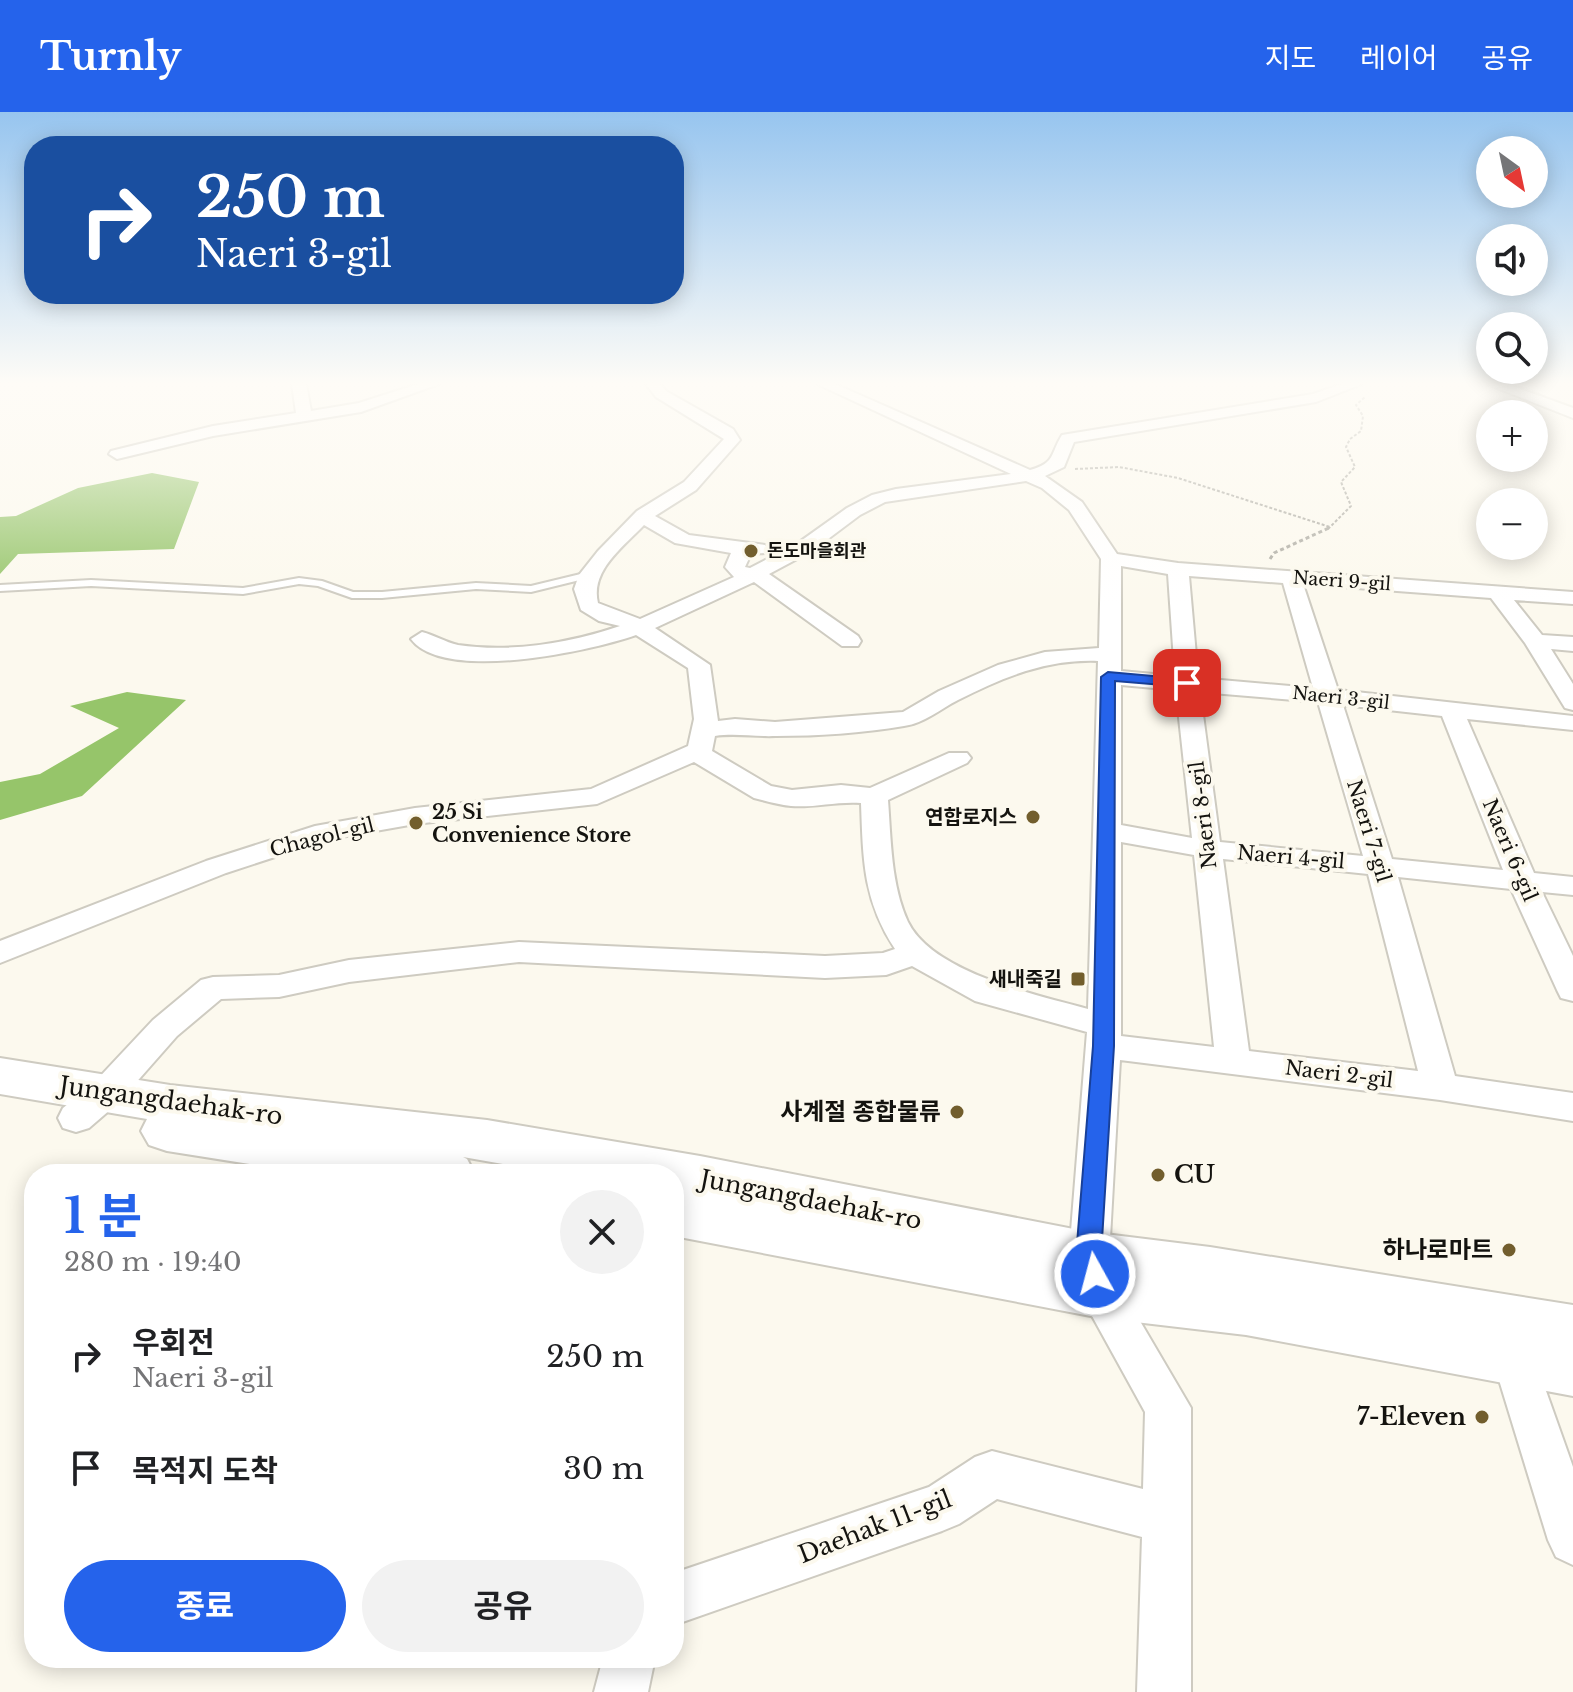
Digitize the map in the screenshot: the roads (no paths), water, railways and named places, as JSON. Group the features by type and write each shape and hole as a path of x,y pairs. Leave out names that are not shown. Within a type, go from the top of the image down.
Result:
{"street":[{"path":"716,458 690,486 643,515 589,575 584,589 588,606 637,628 699,665 706,719 699,744 716,762 763,792 792,798 841,793 874,796 958,758"},
{"path":"1006,458 1041,472 1048,484 1076,506 1111,559 1104,1036 1095,1274 1133,1352 1168,1408 1164,1692"},
{"path":"422,639 442,650 508,654 550,651 637,628 750,576 837,526 868,502 900,492 955,488 1041,472 1060,458"},
{"path":"643,515 657,530 670,537 787,555"},
{"path":"738,549 742,553 735,567 750,576 760,577 850,641"},
{"name":"Naeri 9-gil","path":"1111,559 1178,569 1573,598"},
{"name":"Naeri 8-gil","path":"1178,569 1187,683 1233,1061"},
{"name":"Naeri 7-gil","path":"1281,576 1327,696 1380,865 1440,1087"},
{"path":"1498,593 1535,641 1573,703"},
{"path":"1535,641 1573,644"},
{"name":"Chagol-gil","path":"0,953 216,867 325,832 415,816 597,796 735,726 775,729 904,719 921,716 942,699 1026,662 1073,652 1108,666"},
{"name":"Naeri 3-gil","path":"1108,666 1187,683 1573,723"},
{"name":"Naeri 6-gil","path":"1451,709 1522,880 1573,990"},
{"path":"90,1106 165,1028 213,988 279,986 349,971 519,952 825,967 886,964 914,954 893,922 885,894 878,865 874,796"},
{"name":"Naeri 4-gil","path":"1105,831 1207,849 1573,886"},
{"name":"Naeri 2-gil","path":"914,954 987,993 1104,1036 1233,1061 1573,1107"},
{"name":"Jungangdaehak-ro","path":"0,1076 90,1106 395,1164"},
{"name":"Jungangdaehak-ro","path":"0,1106 90,1106 487,1140 622,1164"},
{"name":"Jungangdaehak-ro","path":"684,1175 1246,1309 1573,1368"},
{"name":"Jungangdaehak-ro","path":"684,1214 1095,1274 1210,1272 1573,1332"},
{"path":"1514,1357 1573,1540"},
{"name":"Daehak 11-gil","path":"684,1596 942,1507 992,1474 1166,1519"},
{"path":"621,1692 627,1668"}],"lane":[{"path":"0,588 91,583 243,591 299,581 319,583 352,595 382,595 476,586 531,589 589,575"}],"place":[{"name":"돈도마을회관","path":"751,551"},
{"name":"연합로지스","path":"1033,817"},
{"name":"25 Si Convenience Store","path":"416,823"},
{"name":"새내죽길","path":"1078,979"},
{"name":"사계절 종합물류","path":"957,1112"},
{"name":"CU","path":"1158,1175"},
{"name":"하나로마트","path":"1509,1250"},
{"name":"7-Eleven","path":"1482,1417"}]}
